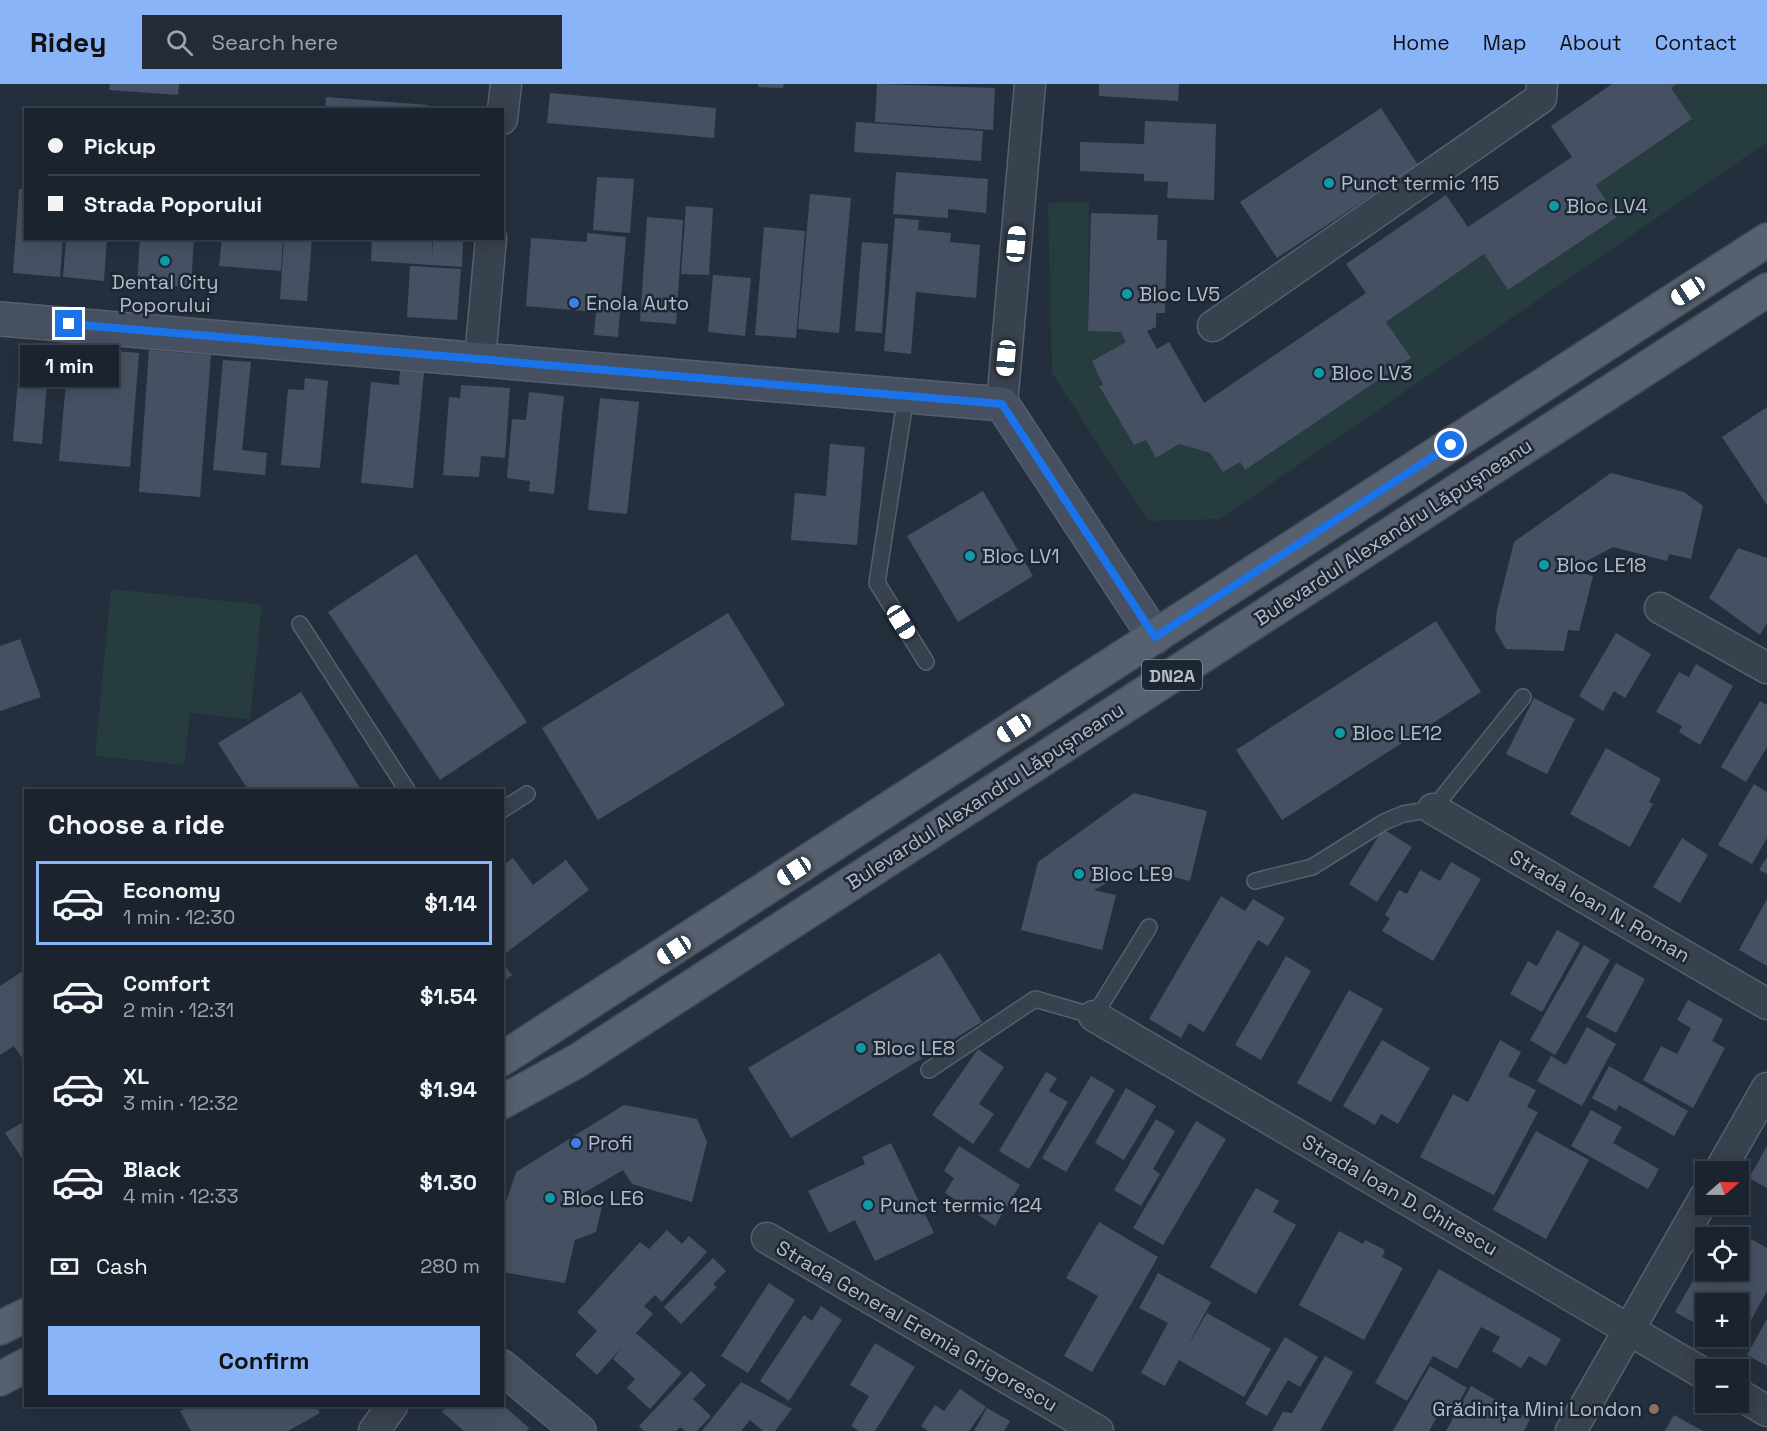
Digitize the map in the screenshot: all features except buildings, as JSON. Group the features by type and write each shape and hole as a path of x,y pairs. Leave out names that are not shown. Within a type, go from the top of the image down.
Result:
{"main road":[{"name":"Bulevardul Alexandru Lăpușneanu","path":"504,1058 1767,240"},
{"name":"Bulevardul Alexandru Lăpușneanu","path":"504,1101 597,1048 1767,290"},
{"path":"0,1328 24,1316"},
{"path":"0,1379 24,1366"}],"street":[{"path":"503,108 506,84"},
{"path":"1030,84 1002,404 1155,637"},
{"path":"1213,326 1541,98 1542,84"},
{"path":"480,359 491,240"},
{"path":"0,319 1002,404"},
{"path":"1660,608 1767,668"},
{"name":"Strada Ioan N. Roman","path":"1433,808 1767,1004"},
{"name":"Strada Ioan D. Chirescu","path":"1094,1016 1695,1369"},
{"path":"1725,1161 1767,1088"},
{"path":"1571,1431 1695,1214"},
{"name":"Strada General Eremia Grigorescu","path":"767,1238 1098,1431"},
{"path":"504,1369 579,1431"},
{"path":"1749,1400 1767,1411"},
{"path":"374,1431 391,1407"}],"lane":[{"path":"906,395 877,583 926,662"},
{"path":"300,624 406,789"},
{"path":"1255,881 1312,867 1384,822 1403,814 1433,808 1523,697"},
{"path":"504,809 527,794"},
{"path":"929,1070 1035,999 1094,1016 1149,927"}],"green space":[{"path":"1677,84 1767,84 1767,142 1220,519 1148,521 1052,373 1048,203 1089,203 1088,330 1121,332 1126,342 1099,387 1134,445 1146,440 1156,458 1179,444 1210,453 1223,472 1240,462 1245,470 1411,358 1386,322 1484,254 1508,290 1617,217 1596,185 1692,120 1671,88"},
{"path":"111,589 262,605 250,719 190,713 184,765 95,756"}],"place":[{"name":"Punct termic 115","path":"1329,183"},
{"name":"Bloc LV4","path":"1554,206"},
{"name":"Dental City Poporului","path":"165,261"},
{"name":"Bloc LV5","path":"1127,294"},
{"name":"Enola Auto","path":"574,303"},
{"name":"Bloc LV3","path":"1319,373"},
{"name":"Bloc LV1","path":"970,556"},
{"name":"Bloc LE18","path":"1544,565"},
{"name":"Bloc LE12","path":"1340,733"},
{"name":"Bloc LE9","path":"1079,874"},
{"name":"Bloc LE8","path":"861,1048"},
{"name":"Profi","path":"576,1143"},
{"name":"Bloc LE6","path":"550,1198"},
{"name":"Punct termic 124","path":"868,1205"},
{"name":"Grădinița Mini London","path":"1654,1409"}],"route":[{"path":"69,324 1002,404 1155,637 1451,445"}]}
